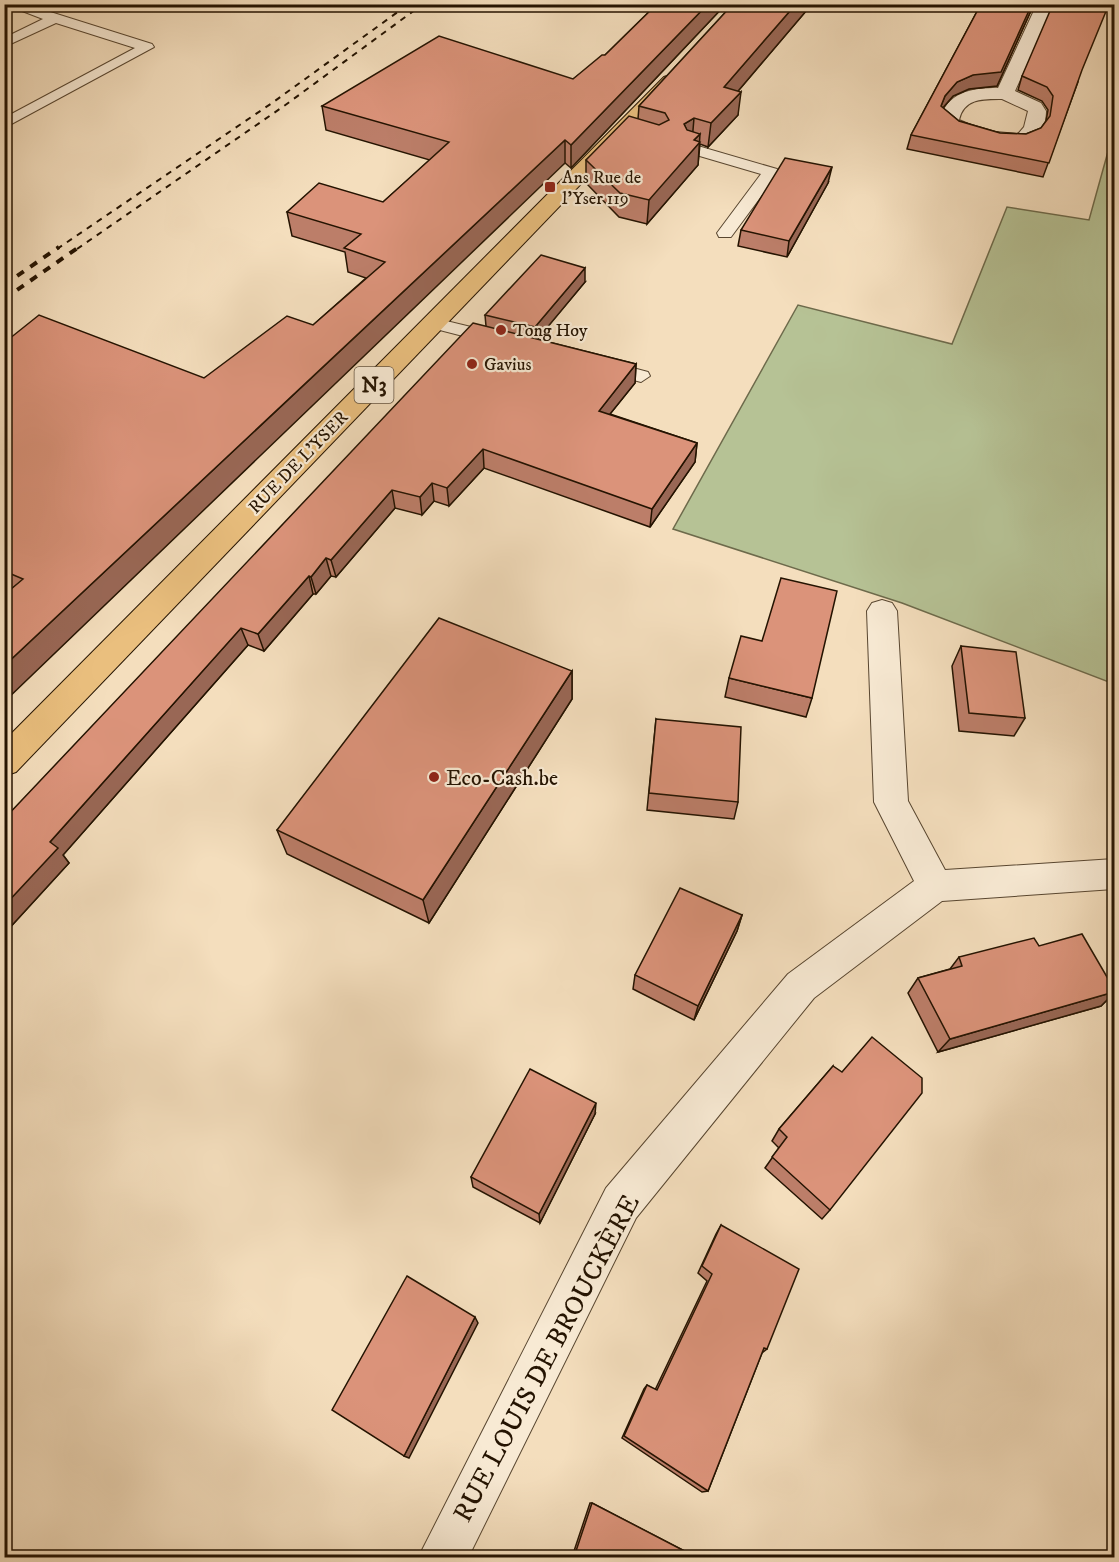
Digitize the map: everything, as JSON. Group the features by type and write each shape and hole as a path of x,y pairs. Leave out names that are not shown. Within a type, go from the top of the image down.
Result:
{"main road":[{"name":"RUE DE L'YSER","path":"4,763 434,323 631,134 686,63"}],"street":[{"path":"1005,93 1046,4"},
{"path":"882,611 891,802 936,886 1114,874"},
{"name":"RUE LOUIS DE BROUCKÈRE","path":"442,1557 621,1203 801,986 936,886"}],"lane":[{"path":"4,124 147,47 10,4"},
{"path":"4,44 55,18"},
{"path":"691,149 771,172 725,233"},
{"path":"434,323 514,344"},
{"path":"583,361 641,376"}],"green space":[{"path":"1114,130 1114,684 902,603 673,529 798,305 952,344 1007,207 1089,220"}],"building":[{"path":"657,4 708,4 571,145 565,140 4,666 4,595 23,579 4,571 4,343 39,315 204,378 287,316 313,325 385,262 344,248 361,234 287,212 319,183 383,202 449,142 322,106 439,36 573,79 605,55"},
{"path":"733,4 796,4 724,87 741,92 711,123 694,118 684,124 687,130 700,134 694,140 700,142 649,200 620,193 586,160 629,116 659,125 669,120 665,113 639,106"},
{"path":"981,4 1032,4 1001,72 973,75 957,82 945,96 941,106 959,121 1000,133 1026,134 1041,128 1050,116 1053,96 1047,87 1022,76 1053,4 1109,4 1082,70 1049,163 911,135"},
{"path":"785,158 832,167 789,241 741,230"},
{"path":"541,255 585,268 535,327 485,315"},
{"path":"473,323 636,364 599,411 697,443 652,509 483,449 447,488 432,483 420,497 392,490 331,560 326,558 258,634 241,628 50,842 58,848 4,906 4,819"},
{"path":"781,578 837,591 812,698 729,678 741,636 762,641"},
{"name":"Eco-Cash.be","path":"439,618 572,671 423,900 277,830"},
{"path":"961,646 1016,652 1025,718 969,713"},
{"path":"656,719 741,727 738,802 649,793"},
{"path":"680,888 742,915 698,1006 635,975"},
{"path":"1082,934 1114,992 950,1039 918,978 962,966 959,957 1034,938 1039,946"},
{"path":"872,1037 922,1078 922,1093 830,1210 772,1157 787,1137 779,1129 833,1066 842,1072"},
{"path":"530,1069 596,1103 539,1214 471,1177"},
{"path":"721,1225 799,1269 767,1349 764,1348 708,1491 624,1436 647,1385 657,1390 712,1274 702,1266"},
{"path":"407,1276 475,1317 404,1456 332,1410"},
{"path":"592,1503 696,1557 574,1557"}],"railway":[{"path":"77,249 284,106 423,4"},
{"path":"57,249 272,103 406,6"},
{"path":"4,285 59,247"},
{"path":"4,299 79,247"}],"place":[{"name":"Ans Rue de l'Yser 119","path":"550,187"},
{"name":"Tong Hoy","path":"501,330"},
{"name":"Gavius","path":"472,364"},
{"name":"Eco-Cash.be","path":"434,777"}]}
